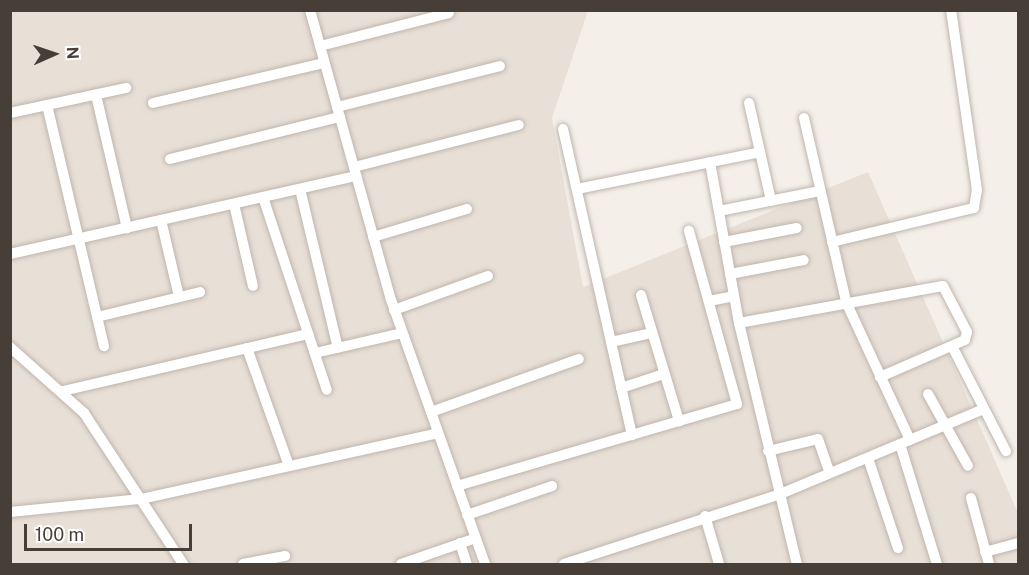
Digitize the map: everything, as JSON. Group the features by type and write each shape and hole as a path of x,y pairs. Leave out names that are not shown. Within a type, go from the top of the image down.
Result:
{"street":[{"path":"310,10 394,310 485,564"},
{"path":"832,242 974,208 977,189 951,10"},
{"path":"320,46 449,13"},
{"path":"153,103 324,63"},
{"path":"170,159 500,66"},
{"path":"10,113 126,88"},
{"path":"96,94 127,228"},
{"path":"749,102 771,201"},
{"path":"47,105 104,346"},
{"path":"804,118 846,302 880,377 905,442 937,564"},
{"path":"10,254 300,189 519,125"},
{"path":"563,129 632,435"},
{"path":"577,189 760,152"},
{"path":"710,162 739,323 778,495 797,564"},
{"path":"300,189 338,348"},
{"path":"719,212 820,191"},
{"path":"263,197 327,390"},
{"path":"234,204 253,286"},
{"path":"373,237 467,209"},
{"path":"161,220 179,297"},
{"path":"724,242 797,228"},
{"path":"457,486 737,404 689,231"},
{"path":"730,274 804,260"},
{"path":"394,310 488,276"},
{"path":"739,323 943,286 967,332 965,340 953,348 880,377"},
{"path":"97,317 200,292"},
{"path":"641,295 679,421"},
{"path":"709,301 734,296"},
{"path":"63,392 308,333"},
{"path":"315,353 402,333"},
{"path":"611,342 652,333"},
{"path":"10,346 63,392 141,499 183,564"},
{"path":"247,348 289,466"},
{"path":"953,348 1006,451"},
{"path":"431,412 579,359"},
{"path":"621,388 664,374"},
{"path":"928,394 968,466"},
{"path":"564,564 705,516 778,495 984,409"},
{"path":"10,512 141,499 438,433"},
{"path":"768,451 818,439 830,473"},
{"path":"868,458 898,548"},
{"path":"467,515 552,486"},
{"path":"971,498 988,564"},
{"path":"705,516 719,564"},
{"path":"401,564 476,538"},
{"path":"460,543 467,564"},
{"path":"985,552 1018,543"},
{"path":"243,564 285,556"}],"shaded area":[{"path":"10,11 588,11 552,118 583,287 868,172 1018,513 1018,564 11,564"}]}
